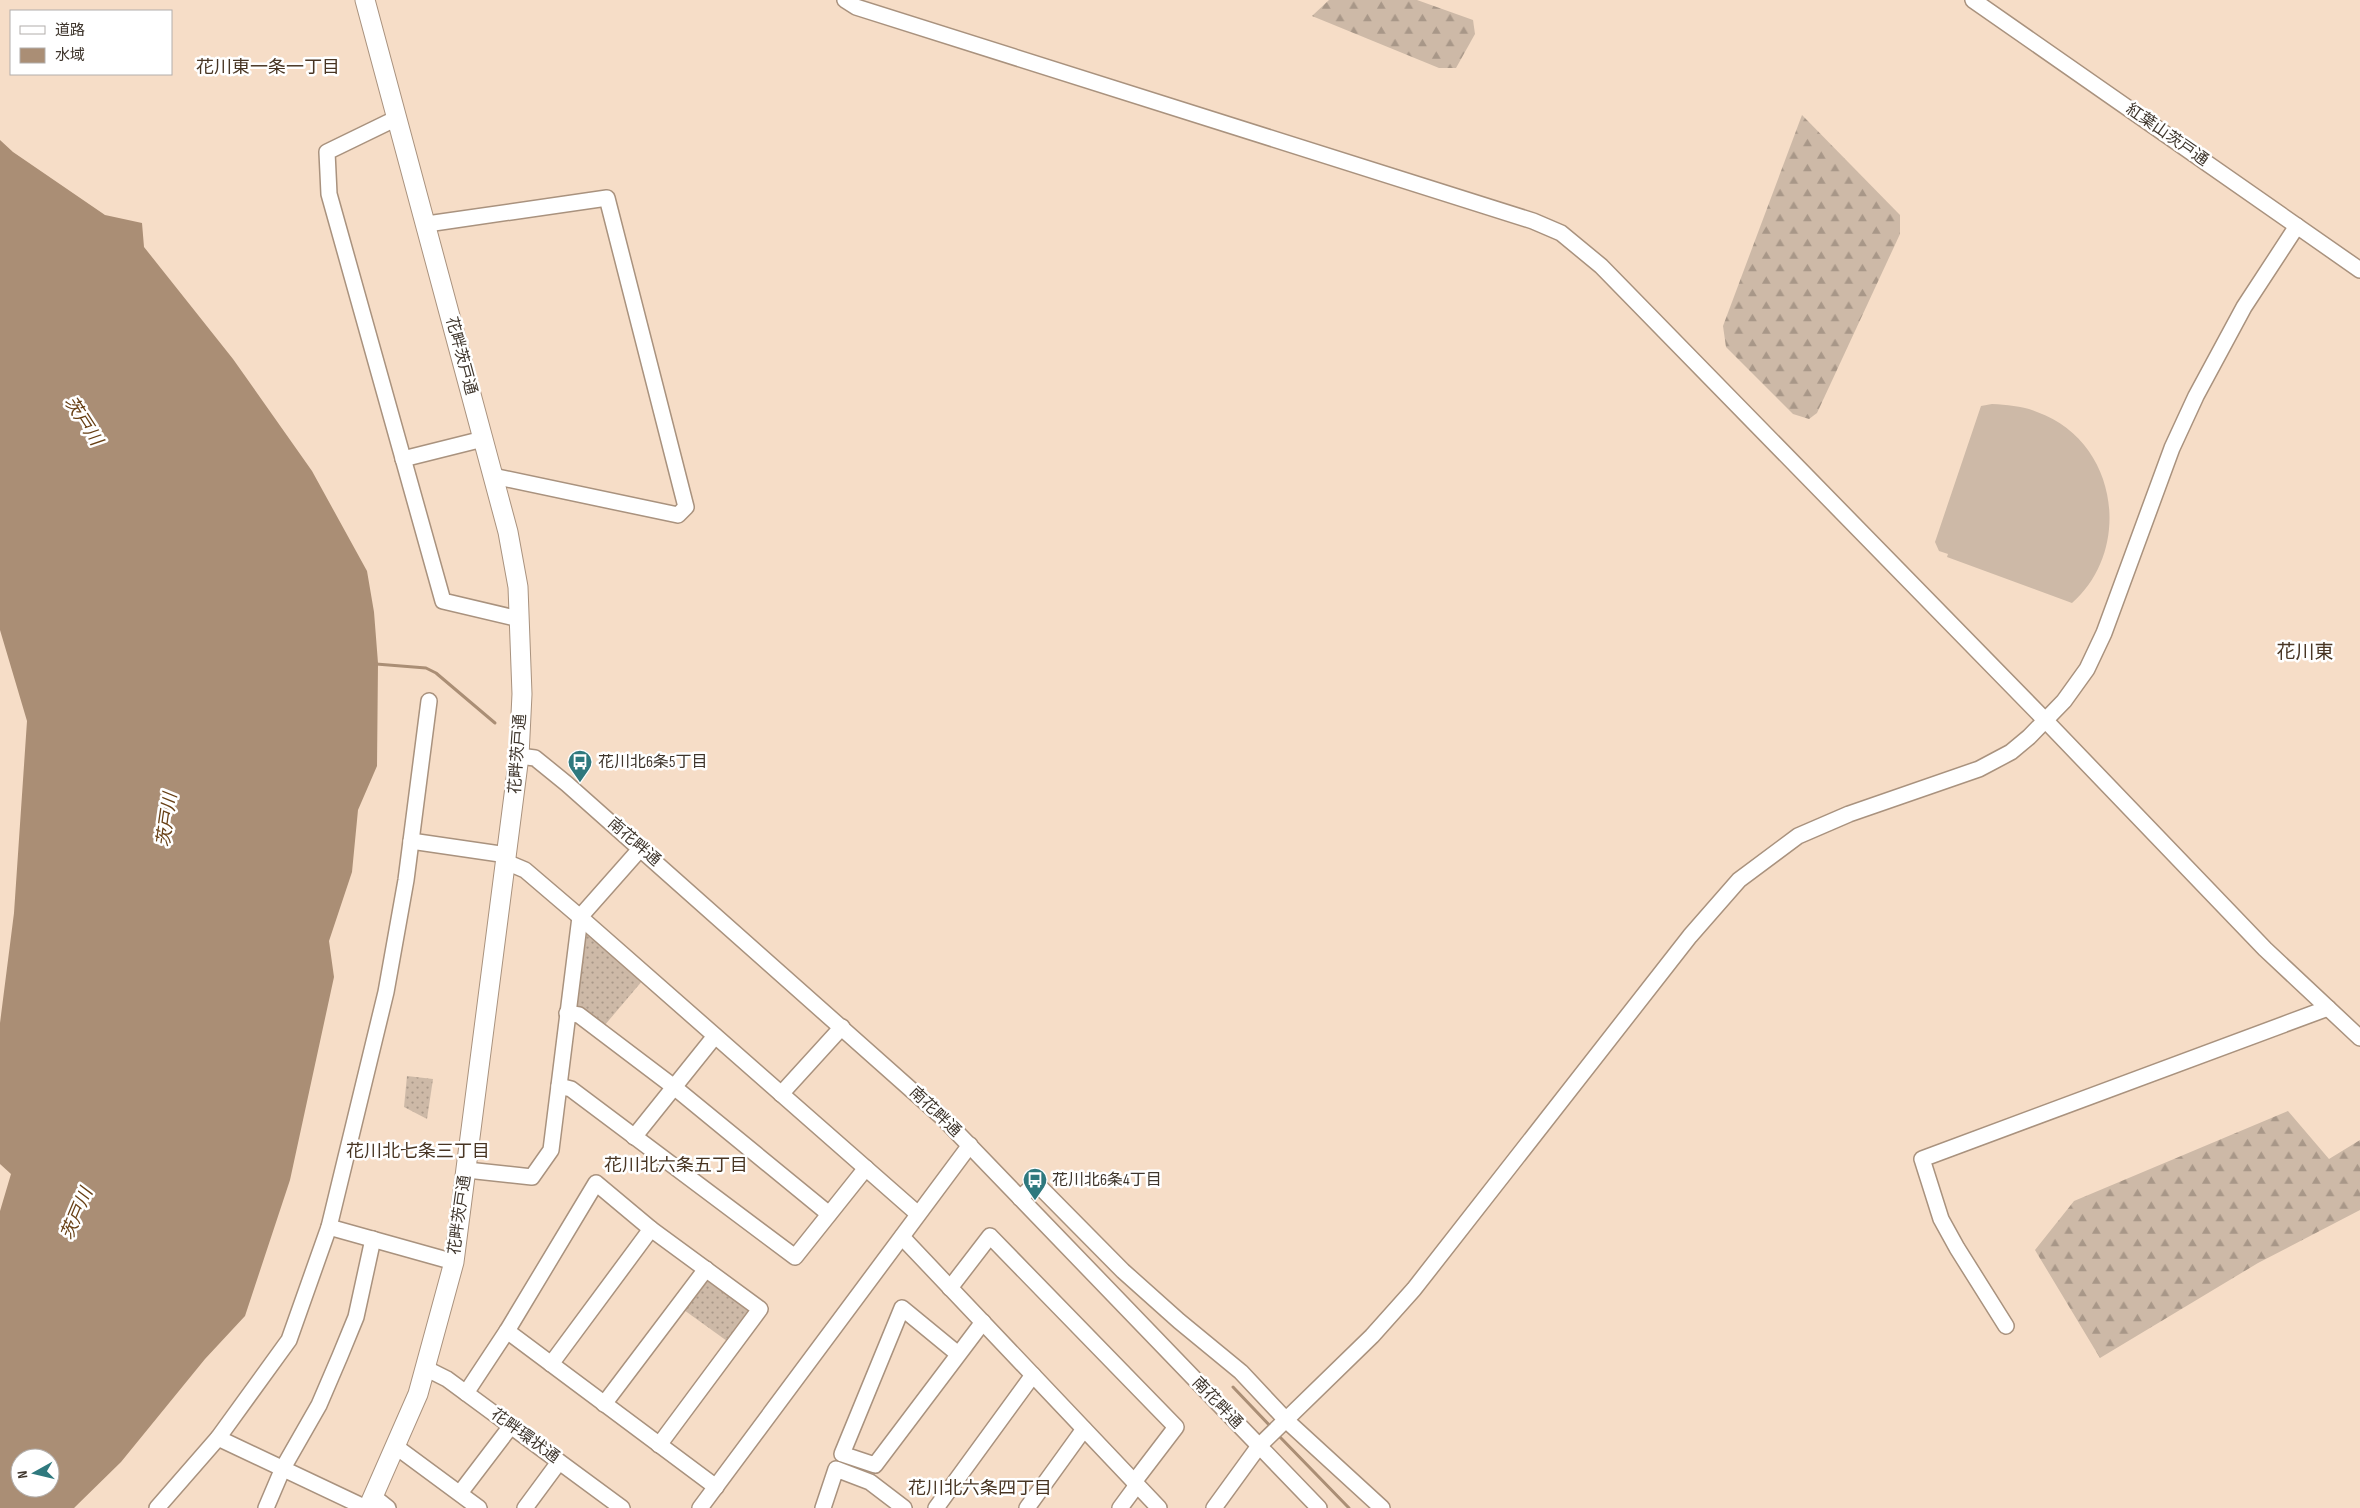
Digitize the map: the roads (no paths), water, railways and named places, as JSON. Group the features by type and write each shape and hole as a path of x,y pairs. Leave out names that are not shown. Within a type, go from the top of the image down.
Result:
{"main road":[{"name":"花畔茨戸通","path":"365,0 427,224 508,532 516,578 522,694 519,756 507,858 454,1262 418,1394 369,1504"}],"street":[{"path":"844,0 856,7 1533,221 1562,233 1600,266 2046,721 2265,949 2360,1038"},
{"name":"紅葉山茨戸通","path":"1973,0 2360,270"},
{"path":"398,118 327,152 329,194 443,601 519,619"},
{"path":"427,224 607,198 686,507 678,515 493,476"},
{"path":"1214,1508 1264,1443 1372,1336 1414,1288 1708,913 1738,880 1798,836 1849,814 1978,769 2011,752 2046,721 2064,701 2088,669 2104,632 2172,448 2196,396 2244,307 2297,226"},
{"path":"403,459 483,439"},
{"path":"158,1508 218,1438 289,1340 329,1227 381,1017 406,880 429,701"},
{"name":"南花畔通","path":"519,756 535,758 641,848 943,1118 1264,1443 1319,1508"},
{"path":"411,841 507,858 525,870 918,1214"},
{"path":"467,1170 532,1177 551,1150 580,917 641,848"},
{"path":"2006,1326 1941,1219 1922,1159 2328,1008"},
{"path":"567,1013 579,1015 674,1087 829,1214"},
{"path":"781,1094 842,1027"},
{"path":"634,1136 715,1036"},
{"path":"559,1086 571,1089 795,1257 866,1168"},
{"path":"700,1508 970,1145"},
{"path":"466,1393 507,1331 596,1183 651,1230 760,1309 659,1445"},
{"path":"1020,1198 1036,1183 1123,1271 1241,1372 1284,1424 1382,1508"},
{"path":"329,1227 454,1262"},
{"path":"551,1364 651,1230"},
{"path":"950,1288 990,1236 1176,1427 1120,1508"},
{"path":"902,1237 1159,1508"},
{"path":"266,1508 283,1468 319,1405 356,1316 373,1239"},
{"path":"604,1404 706,1269"},
{"path":"958,1354 902,1308 842,1454 874,1465 983,1322"},
{"path":"507,1331 716,1487"},
{"name":"花畔環状通","path":"425,1368 447,1378 622,1508"},
{"path":"936,1508 1033,1375"},
{"path":"460,1493 511,1426"},
{"path":"1027,1508 1084,1429"},
{"path":"218,1438 369,1504 388,1508"},
{"path":"395,1446 480,1508"},
{"path":"525,1508 559,1462"},
{"path":"822,1508 836,1469 870,1482 904,1508"}],"water":[{"name":"茨戸川","path":"0,140 13,152 105,215 142,223 144,247 233,359 312,471 367,571 374,612 378,663 377,766 358,810 352,872 329,941 334,977 290,1180 245,1316 205,1359 121,1462 74,1508 0,1508 0,1211 11,1174 0,1164 0,1023 14,913 27,721 0,630"}],"waterway":[{"path":"376,664 426,668 436,673 495,723"},
{"path":"1233,1387 1272,1428"},
{"path":"1278,1435 1349,1508"}],"place":[{"name":"花川北6条5丁目","path":"580,783"},
{"name":"花川北6条4丁目","path":"1035,1201"}],"district":[{"name":"花川東一条一丁目","path":"268,67"},
{"name":"花川東","path":"2305,652"},
{"name":"花川北七条三丁目","path":"418,1151"},
{"name":"花川北六条五丁目","path":"676,1165"},
{"name":"花川北六条四丁目","path":"980,1488"}]}
